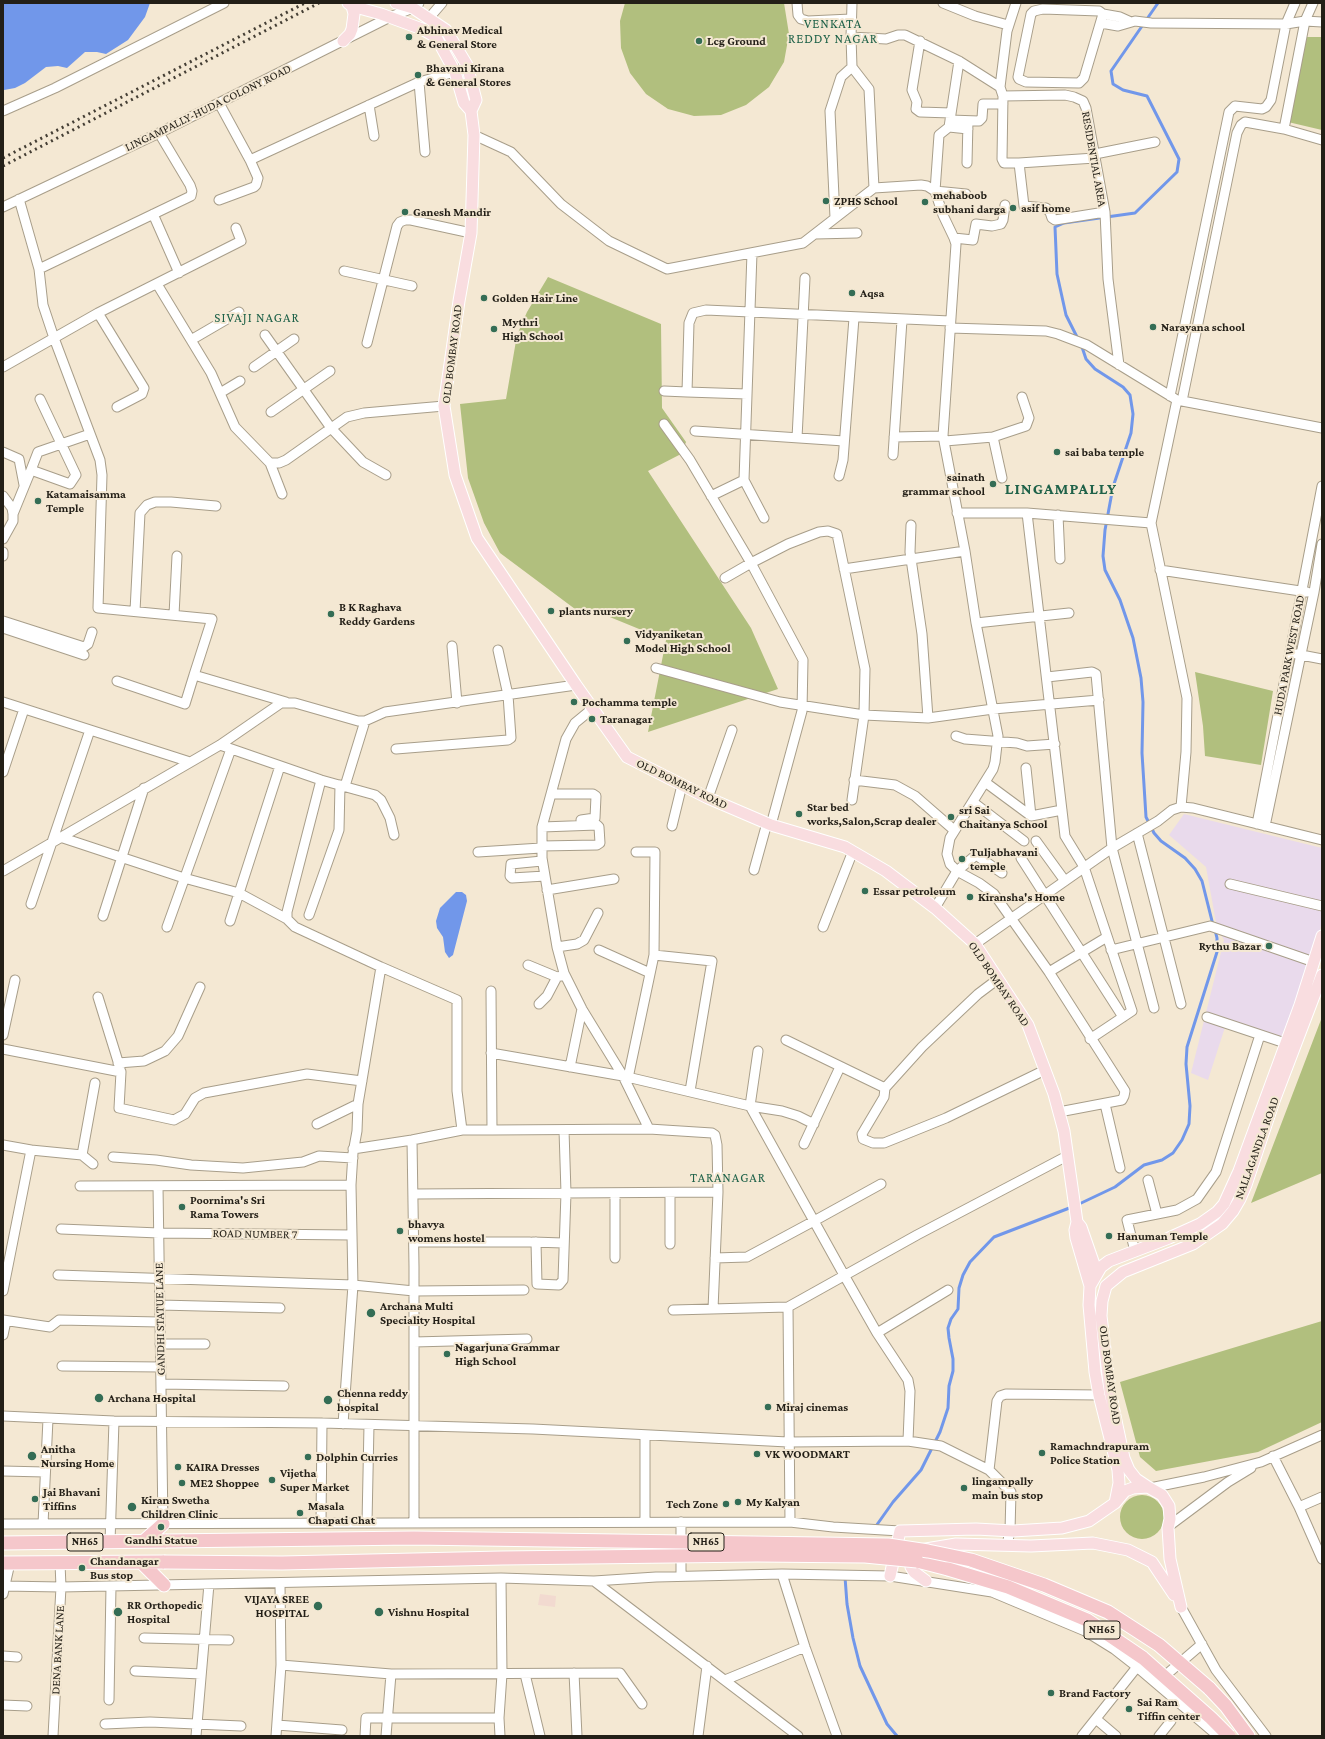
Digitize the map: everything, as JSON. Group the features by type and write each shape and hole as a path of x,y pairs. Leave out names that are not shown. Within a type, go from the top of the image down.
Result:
{"highway":[{"path":"144,1541 163,1524"},
{"name":"NH65","path":"3,1543 422,1538 888,1545 928,1551 971,1560 1044,1585 1108,1612 1159,1645 1209,1688 1226,1706 1248,1736"},
{"name":"NH65","path":"7,1563 274,1563 495,1558 756,1555 865,1556 917,1561 1008,1588 1087,1620 1143,1658 1211,1718 1229,1736"},
{"path":"142,1563 164,1585"}],"main road":[{"name":"OLD BOMBAY ROAD","path":"396,3 416,5 429,18 446,30 467,65 476,100 471,111 474,135 471,233 459,301 444,406 455,475 477,538 592,709 628,757 708,798 769,824 846,847 886,871 935,908 975,944 1028,1025 1045,1070 1059,1112 1068,1156 1076,1217"},
{"name":"OLD BOMBAY ROAD","path":"350,5 390,17 422,29 436,37 455,72 464,103 471,111"},
{"path":"343,41 350,34 352,29 354,14 350,5"},
{"name":"NALLAGANDLA ROAD","path":"1097,1273 1101,1267 1109,1261 1169,1238 1200,1224 1217,1212 1230,1193 1285,1044 1322,936"},
{"name":"NALLAGANDLA ROAD","path":"1102,1301 1106,1286 1124,1272 1193,1244 1222,1224 1240,1199 1274,1101 1322,976"},
{"path":"1230,1193 1240,1199"},
{"path":"1076,1217 1082,1227 1097,1273 1090,1286"},
{"path":"1076,1217 1076,1238 1090,1286"},
{"name":"OLD BOMBAY ROAD","path":"1090,1286 1089,1305 1095,1372 1099,1395 1118,1470 1119,1482 1115,1503"},
{"name":"OLD BOMBAY ROAD","path":"1102,1301 1101,1316 1110,1391 1124,1458 1129,1470 1136,1479 1162,1495 1169,1506 1170,1559 1181,1607"},
{"path":"890,1576 900,1530 1010,1531 1044,1530 1080,1525 1089,1521 1115,1503 1119,1496 1132,1488 1149,1488"},
{"path":"944,1530 968,1544"},
{"path":"926,1581 914,1572 911,1567 911,1560 914,1553 920,1550 956,1544 1031,1546 1093,1543 1128,1550 1152,1562 1168,1584 1181,1607"}],"street":[{"path":"3,111 62,84 224,3"},
{"path":"429,18 442,3"},
{"path":"797,3 798,15 801,19 808,21 851,19"},
{"path":"852,3 852,67 869,89 874,188"},
{"path":"943,3 954,6 974,16 1008,25"},
{"path":"1016,3 1008,25 1000,87 1003,100 1002,159 1006,164 1095,156 1155,142"},
{"path":"1181,807 1186,752 1187,698 1151,522 1176,399 1229,112 1235,106 1262,109 1266,107 1271,100 1286,24 1295,3"},
{"path":"1284,129 1305,21 1313,3"},
{"name":"LINGAMPALLY-HUDA COLONY ROAD","path":"3,207 159,133 416,5"},
{"path":"1103,14 1082,81 1072,84 1026,82 1019,79 1018,72 1030,18 1034,11 1043,9 1099,11 1103,14 1120,17 1133,22 1151,23 1286,24 1305,21 1322,22"},
{"path":"1101,23 1118,26 1133,22"},
{"path":"851,37 886,39 898,35 905,35 959,61 1000,87"},
{"path":"920,41 912,90 916,102 916,109 920,112 968,125 981,121 983,104 1003,100"},
{"path":"959,61 950,120 939,135 935,192 956,244 944,439 976,623 998,736 996,762 973,802 954,830 950,838 946,854 950,864 957,871 979,883 994,894 1049,972 1090,1039 1125,1091 1122,1100 1059,1112"},
{"path":"250,160 419,82 455,72 467,65"},
{"path":"835,218 830,111 841,77 852,67"},
{"path":"419,82 425,152"},
{"name":"RESIDENTIAL AREA","path":"1003,100 1065,95 1083,101 1086,108 1105,212 1060,220 1052,218 1050,212 1046,208 1023,206 1019,163"},
{"path":"219,103 257,173 258,178 256,185 219,200"},
{"path":"369,105 374,136"},
{"path":"1176,399 1237,133 1241,125 1245,122 1284,129 1322,140"},
{"path":"967,163 968,125"},
{"path":"39,269 191,196 192,191 159,133"},
{"path":"474,135 511,152 561,204 609,241 668,269 752,254 802,243 874,188 921,185 927,186 935,192 966,194"},
{"path":"19,199 39,269 43,305 100,460 102,474 98,608 212,620 185,704 117,681"},
{"path":"954,238 973,240 976,224 992,226 1001,224 1003,220 1004,205"},
{"path":"1105,212 1108,279 1119,365"},
{"path":"153,214 179,273"},
{"path":"367,343 397,226 400,222 411,220 471,233"},
{"path":"3,367 98,313 241,242 236,228"},
{"path":"814,234 857,233"},
{"path":"752,254 744,480 764,518"},
{"path":"344,271 383,278 412,286"},
{"path":"797,438 805,278"},
{"path":"157,284 211,373 235,426 270,463 282,494"},
{"path":"687,392 689,323 694,313 706,310 902,320 950,325 1046,331 1075,339 1087,345 1176,399 1322,428"},
{"path":"191,340 239,312"},
{"path":"98,313 144,388 142,394 117,408"},
{"path":"839,476 843,460 854,318"},
{"path":"893,455 902,320"},
{"path":"265,335 331,428 363,462 386,475"},
{"path":"254,367 294,339"},
{"path":"271,412 330,371"},
{"path":"220,392 240,381"},
{"path":"664,391 747,394"},
{"path":"894,437 944,439 993,436 1026,426 1029,418 1022,397"},
{"path":"31,470 70,484 76,475 40,399"},
{"path":"270,463 279,463 347,417 408,408 444,406"},
{"path":"664,424 690,460 751,562 803,660 801,716 754,870"},
{"path":"695,431 844,441"},
{"path":"13,514 38,452 90,434"},
{"path":"993,436 1002,478"},
{"path":"3,452 19,459 24,485"},
{"path":"711,496 744,480"},
{"name":"HUDA PARK WEST ROAD","path":"1261,825 1301,591 1322,486"},
{"path":"3,496 12,508 13,514 13,522 3,539"},
{"path":"135,611 140,513 147,505 155,502 216,506"},
{"path":"957,513 1058,514 1151,522"},
{"path":"1027,513 1065,836 1084,867 1132,1011 1090,1039"},
{"path":"1058,514 1060,559"},
{"path":"911,525 910,539 922,634 928,718"},
{"path":"725,578 751,562 788,544 820,532 828,531 837,534 865,669 864,715 852,800"},
{"name":"HUDA PARK WEST ROAD","path":"1261,825 1301,655 1322,544"},
{"path":"844,569 964,551"},
{"path":"174,615 177,556"},
{"path":"1160,570 1314,592"},
{"path":"976,623 1069,613"},
{"path":"3,621 84,647 88,644 92,632"},
{"path":"3,628 84,656"},
{"path":"452,646 457,703"},
{"path":"396,749 508,740 511,738 508,695 498,650"},
{"path":"1290,653 1322,659"},
{"path":"656,668 780,702 802,704 864,715 928,718 1098,700"},
{"path":"1047,677 1095,673 1112,848 1154,1008"},
{"path":"194,675 358,721 365,721 385,712 576,685"},
{"path":"3,702 190,762"},
{"path":"3,871 220,745 276,706 286,702"},
{"path":"3,772 24,709"},
{"path":"592,709 574,723 566,739 543,824 541,847 542,861 561,976 625,1077 649,1129"},
{"path":"309,916 339,830 342,785 365,721"},
{"path":"31,904 56,840 90,730"},
{"path":"708,798 732,730"},
{"path":"956,736 997,742 1018,743 1027,746 1055,744"},
{"path":"220,745 321,780 342,785 378,797 390,818 394,835"},
{"path":"167,926 231,749"},
{"path":"230,921 280,766"},
{"path":"1026,768 1031,816"},
{"path":"287,919 287,912 321,780"},
{"path":"854,780 895,785 915,796 954,830"},
{"path":"985,782 1031,816 1062,810"},
{"path":"672,826 682,785"},
{"path":"103,916 144,788"},
{"path":"543,824 595,818 596,796 593,794 551,794"},
{"path":"973,802 1024,841"},
{"path":"975,944 1010,918 1112,848 1158,821 1172,810 1181,807 1193,808 1322,840"},
{"path":"478,852 541,847 597,846 600,843 599,827 597,825 543,824"},
{"path":"1139,831 1181,1004"},
{"path":"56,840 122,858 239,894 287,919 295,927 457,1000 457,1091 462,1130"},
{"path":"1036,841 1065,881"},
{"path":"823,927 853,851"},
{"path":"625,1077 654,955 655,852 636,852"},
{"path":"935,908 957,871 976,855 1002,873"},
{"path":"1021,858 1123,1017"},
{"path":"542,861 511,864 510,876 512,878 545,876"},
{"path":"547,890 614,879"},
{"path":"1230,884 1322,906"},
{"path":"557,947 578,944 584,940 598,913"},
{"path":"1111,950 1210,926 1314,962"},
{"path":"1049,972 1081,951 1107,937"},
{"path":"599,950 650,973"},
{"path":"654,955 712,962 690,1091"},
{"path":"528,965 561,976"},
{"path":"343,1424 353,1285 353,1153 357,1131 358,1104 381,967"},
{"path":"539,1004 547,996 561,976"},
{"path":"998,979 978,994 922,1047 885,1088 884,1097 862,1134 864,1139 873,1143 884,1143 946,1118 1045,1070"},
{"path":"3,1036 15,980"},
{"path":"3,1049 120,1067 144,1061 165,1051 178,1036 200,987"},
{"path":"491,992 492,1130"},
{"path":"98,997 120,1067 119,1108 174,1120 185,1114 195,1098 204,1093 306,1074 362,1081"},
{"path":"570,1067 582,1009"},
{"path":"1208,1018 1285,1044"},
{"path":"1135,1251 1127,1220 1177,1210 1197,1199 1216,1172 1260,1035"},
{"path":"786,1040 885,1088"},
{"path":"758,1051 750,1106 877,1333 908,1380 910,1390 911,1442"},
{"path":"491,1054 625,1077 690,1091 750,1106 782,1111 798,1116 814,1124"},
{"path":"804,1144 840,1066"},
{"path":"82,1155 95,1083"},
{"path":"317,1124 358,1104"},
{"path":"1105,1104 1120,1168"},
{"path":"113,1157 156,1160 190,1165 243,1168 303,1162 318,1156 353,1153 462,1130 649,1129 712,1133 715,1135 717,1145 718,1192 713,1309"},
{"path":"533,1242 536,1282 539,1285 557,1285 561,1283 563,1280 566,1193 564,1130"},
{"path":"412,1140 414,1194 414,1523"},
{"path":"3,1145 31,1150 82,1155 93,1164"},
{"path":"3,1292 8,1244 31,1150"},
{"path":"673,1310 788,1307 844,1275 1068,1156"},
{"path":"1148,1180 1157,1214"},
{"path":"715,1258 747,1257 814,1222 881,1184"},
{"path":"80,1186 352,1185"},
{"name":"GANDHI STATUE LANE","path":"158,1186 163,1524"},
{"path":"414,1194 718,1192"},
{"path":"615,1193 615,1258"},
{"path":"670,1193 670,1244"},
{"name":"ROAD NUMBER 7","path":"61,1229 159,1233 352,1235"},
{"path":"414,1242 564,1242"},
{"path":"58,1275 160,1280 353,1285 414,1290 524,1290"},
{"path":"877,1333 948,1290"},
{"path":"160,1306 280,1308"},
{"path":"788,1307 788,1442 790,1522"},
{"path":"3,1335 4,1320 50,1326 60,1320 160,1322"},
{"path":"414,1342 527,1339"},
{"path":"160,1344 205,1344"},
{"path":"62,1366 161,1367"},
{"path":"161,1384 284,1386"},
{"path":"989,1470 997,1401 1000,1396 1006,1394 1099,1395"},
{"path":"3,1416 114,1421 161,1420 322,1423 369,1426 533,1429 788,1442 911,1442 941,1446 989,1470 1011,1492 1010,1531 1006,1545"},
{"path":"43,1524 48,1419"},
{"path":"110,1542 114,1421"},
{"path":"321,1523 322,1423"},
{"path":"367,1523 369,1426"},
{"path":"1169,1526 1228,1482 1261,1462 1322,1434"},
{"path":"645,1435 645,1522"},
{"path":"1273,1456 1299,1507 1322,1559"},
{"path":"1149,1488 1261,1462"},
{"path":"3,1471 45,1472"},
{"path":"1299,1507 1322,1497"},
{"path":"681,1522 681,1576"},
{"path":"3,1524 790,1522 833,1527 900,1530"},
{"path":"7,1563 4,1589 501,1578 594,1581 681,1576 765,1574 890,1576 926,1581 992,1592 1085,1631 1114,1649 1137,1667 1218,1736"},
{"name":"DENA BANK LANE","path":"53,1736 61,1588 60,1563"},
{"path":"782,1574 805,1647 837,1736"},
{"path":"500,1736 499,1718 502,1674 501,1578"},
{"path":"594,1581 798,1736"},
{"path":"196,1736 209,1584"},
{"path":"276,1736 281,1665 280,1584"},
{"path":"109,1700 111,1586"},
{"path":"1181,1607 1216,1670 1266,1736"},
{"path":"144,1638 230,1640"},
{"path":"1156,1683 1202,1644"},
{"path":"725,1680 805,1647"},
{"path":"3,1656 17,1658"},
{"path":"281,1665 391,1674 620,1673 642,1704"},
{"path":"698,1736 707,1666"},
{"path":"1082,1736 1137,1667"},
{"path":"135,1671 202,1674"},
{"path":"574,1673 577,1736"},
{"path":"386,1736 391,1674"},
{"path":"525,1674 540,1736"},
{"path":"3,1705 27,1706"},
{"path":"365,1736 366,1718 499,1718"},
{"path":"1096,1719 1116,1736"},
{"path":"1159,1736 1171,1721"},
{"path":"105,1724 150,1722 241,1726"},
{"path":"277,1725 342,1730"}],"shaded area":[{"name":"Rythu Bazar","path":"1184,814 1322,848 1322,921 1315,952 1281,1038 1227,1021 1208,1080 1191,1073 1224,940 1217,928 1206,867 1169,835"},
{"path":"540,1594 556,1596 555,1607 538,1605"}],"green space":[{"path":"625,3 784,3 789,34 784,62 769,87 746,105 721,115 694,116 668,109 646,94 630,73 621,48 620,21"},
{"path":"1307,37 1322,37 1322,130 1288,122"},
{"path":"548,277 661,324 662,408 686,442 681,454 648,471 751,628 778,689 648,732 666,640 600,613 575,609 500,553 484,523 468,478 460,404 506,399 517,335 527,312"},
{"path":"1195,672 1273,691 1261,765 1205,756 1203,726"},
{"path":"1322,1017 1322,1173 1251,1203"},
{"path":"1322,1321 1322,1422 1258,1452 1156,1471 1140,1457 1120,1382"},
{"path":"1138,1495 1146,1495 1151,1496 1158,1501 1163,1508 1163,1526 1158,1533 1151,1538 1138,1539 1130,1536 1123,1529 1120,1521 1120,1513 1123,1505 1130,1498"}],"water":[{"path":"3,3 150,3 145,17 128,40 106,54 85,52 67,68 58,66 46,67 25,83 15,88 4,90"},
{"path":"456,892 462,892 466,895 467,901 453,955 449,958 445,952 443,937 437,928 436,921 440,908"}],"waterway":[{"path":"1078,339 1066,315 1057,274 1055,227 1064,223 1135,213 1177,172 1179,159 1147,96 1123,90 1113,84 1111,71 1158,3"},
{"path":"1081,344 1086,359 1095,369 1123,387 1130,395 1133,414 1131,433 1113,487 1105,530 1103,556 1105,570 1120,600 1133,638 1141,678 1143,702 1142,753 1146,817 1154,833 1161,841 1185,858 1195,869 1202,881 1213,925"},
{"path":"1077,1205 1115,1187 1144,1165 1162,1160 1173,1153 1182,1140 1189,1124 1190,1106 1186,1064 1187,1047 1217,952 1217,938 1215,930"},
{"path":"876,1526 893,1502 921,1470 940,1432 948,1408 949,1386 953,1371 953,1359 948,1328 951,1319 958,1309 959,1288 963,1275 970,1262 994,1237 1072,1207"},
{"path":"845,1577 847,1604 860,1666 887,1724 897,1736"}],"railway":[{"path":"3,158 305,3"},
{"path":"3,166 319,3"}],"place":[{"name":"Abhinav Medical & General Store","path":"409,37"},
{"name":"Lcg Ground","path":"699,41"},
{"name":"Bhavani Kirana & General Stores","path":"418,75"},
{"name":"ZPHS School","path":"826,201"},
{"name":"mehaboob subhani darga","path":"925,202"},
{"name":"asif home","path":"1013,208"},
{"name":"Ganesh Mandir","path":"405,212"},
{"name":"Aqsa","path":"852,293"},
{"name":"Golden Hair Line","path":"484,298"},
{"name":"Narayana school","path":"1153,327"},
{"name":"Mythri High School","path":"494,329"},
{"name":"sai baba temple","path":"1057,452"},
{"name":"sainath grammar school","path":"993,484"},
{"name":"Katamaisamma Temple","path":"38,501"},
{"name":"plants nursery","path":"551,611"},
{"name":"B K Raghava Reddy Gardens","path":"331,614"},
{"name":"Vidyaniketan Model High School","path":"627,641"},
{"name":"Pochamma temple","path":"574,702"},
{"name":"Taranagar","path":"592,719"},
{"name":"Star bed works,Salon,Scrap dealer","path":"799,814"},
{"name":"sri Sai Chaitanya School","path":"951,817"},
{"name":"Tuljabhavani temple","path":"962,859"},
{"name":"Essar petroleum","path":"865,891"},
{"name":"Kiransha's Home","path":"970,897"},
{"name":"Rythu Bazar","path":"1269,946"},
{"name":"Poornima's Sri Rama Towers","path":"182,1207"},
{"name":"bhavya womens hostel","path":"400,1231"},
{"name":"Hanuman Temple","path":"1109,1236"},
{"name":"Archana Multi Speciality Hospital","path":"371,1313"},
{"name":"Nagarjuna Grammar High School","path":"447,1354"},
{"name":"Archana Hospital","path":"99,1398"},
{"name":"Chenna reddy hospital","path":"328,1400"},
{"name":"Miraj cinemas","path":"768,1407"},
{"name":"Ramachndrapuram Police Station","path":"1042,1453"},
{"name":"VK WOODMART","path":"757,1454"},
{"name":"Anitha Nursing Home","path":"32,1456"},
{"name":"Dolphin Curries","path":"308,1457"},
{"name":"KAIRA Dresses","path":"178,1467"},
{"name":"Vijetha Super Market","path":"272,1480"},
{"name":"ME2 Shoppee","path":"182,1483"},
{"name":"lingampally main bus stop","path":"964,1488"},
{"name":"Jai Bhavani Tiffins","path":"35,1499"},
{"name":"My Kalyan","path":"738,1502"},
{"name":"Tech Zone","path":"726,1504"},
{"name":"Kiran Swetha Children Clinic","path":"132,1507"},
{"name":"Masala Chapati Chat","path":"300,1513"},
{"name":"Gandhi Statue","path":"161,1527"},
{"name":"Chandanagar Bus stop","path":"82,1568"},
{"name":"VIJAYA SREE HOSPITAL","path":"318,1606"},
{"name":"RR Orthopedic Hospital","path":"118,1612"},
{"name":"Vishnu Hospital","path":"379,1612"},
{"name":"Brand Factory","path":"1051,1693"},
{"name":"Sai Ram Tiffin center","path":"1129,1709"}],"district":[{"name":"VENKATA REDDY NAGAR","path":"833,32"},
{"name":"SIVAJI NAGAR","path":"257,318"},
{"name":"LINGAMPALLY","path":"1061,489"},
{"name":"TARANAGAR","path":"728,1178"}]}
